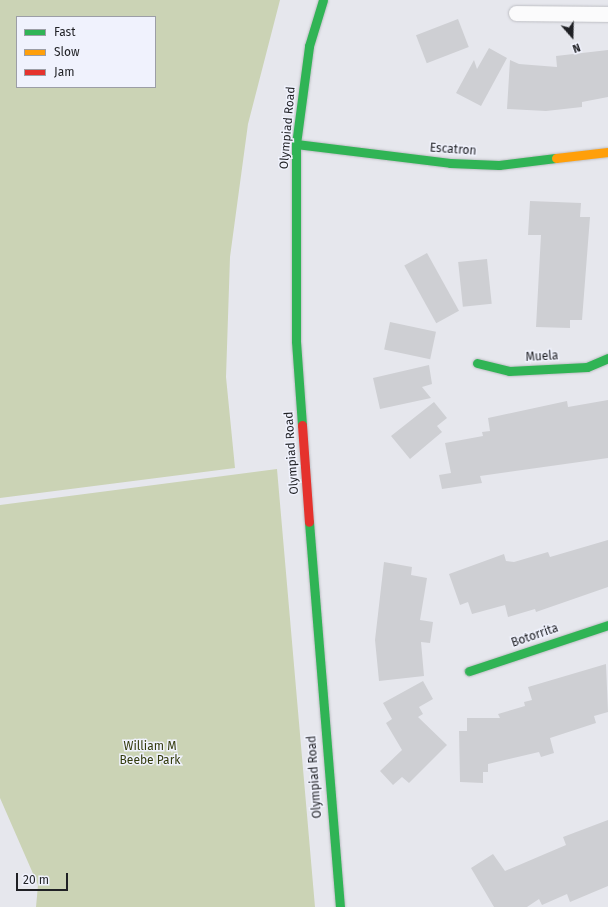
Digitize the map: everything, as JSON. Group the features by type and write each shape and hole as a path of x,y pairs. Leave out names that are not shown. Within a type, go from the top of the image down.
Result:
{"main road":[{"name":"Olympiad Road","path":"323,0 309,46 296,144 296,341 330,817 340,907"},
{"name":"Escatron","path":"296,144 450,163 499,165 608,152"},
{"name":"Muela","path":"476,363 509,371 587,367 608,358"},
{"name":"Botorrita","path":"469,671 608,625"}],"street":[{"path":"516,13 608,14"}],"green space":[{"path":"0,0 280,0 248,124 230,257 226,377 235,468 0,498"},
{"name":"William M Beebe Park","path":"277,469 315,907 36,907 38,885 0,798 0,505"}],"building":[{"path":"458,19 469,47 427,63 416,35"},
{"path":"489,48 507,58 481,106 456,93 474,60 477,69"},
{"path":"608,50 608,97 582,102 582,107 546,111 507,109 510,60 519,64 557,67 556,56"},
{"path":"530,201 581,203 580,217 590,217 582,320 570,320 570,328 536,327 541,235 528,235"},
{"path":"427,253 459,311 436,323 404,266"},
{"path":"487,259 492,304 463,307 458,262"},
{"path":"390,322 436,332 430,359 384,349"},
{"path":"429,365 432,384 422,387 431,398 380,409 373,378"},
{"path":"608,400 608,458 480,476 482,483 442,489 439,475 451,473 445,443 483,436 482,432 490,431 488,418 567,401 568,407"},
{"path":"434,402 447,418 437,426 442,432 410,459 391,436"},
{"path":"608,540 608,587 536,612 535,609 508,617 505,605 472,614 468,602 460,605 449,574 504,554 506,561 514,562 548,552 550,557"},
{"path":"384,562 412,567 411,575 427,578 420,620 433,622 430,643 421,642 424,676 379,681 375,640"},
{"path":"606,664 608,712 594,716 596,723 550,738 554,753 541,757 539,752 488,764 488,772 483,772 483,783 460,782 459,731 467,731 467,718 500,718 498,714 525,706 524,702 532,700 528,687"},
{"path":"423,681 433,699 419,707 423,714 418,717 447,745 409,783 402,777 393,785 380,771 402,750 386,723 392,719 383,703"},
{"path":"608,820 608,886 570,902 567,894 542,905 539,899 527,907 494,907 471,868 493,854 505,871 566,845 563,837"}],"traffic: fast":[{"path":"302,425 296,341 296,144 309,46 323,0"},
{"path":"296,144 450,163 499,165 556,158"},
{"path":"477,363 509,371 587,367 608,358"},
{"path":"309,522 340,907"},
{"path":"469,671 608,625"}],"traffic: slow":[{"path":"556,158 608,152"}],"traffic: jam":[{"path":"302,425 309,522"}]}
